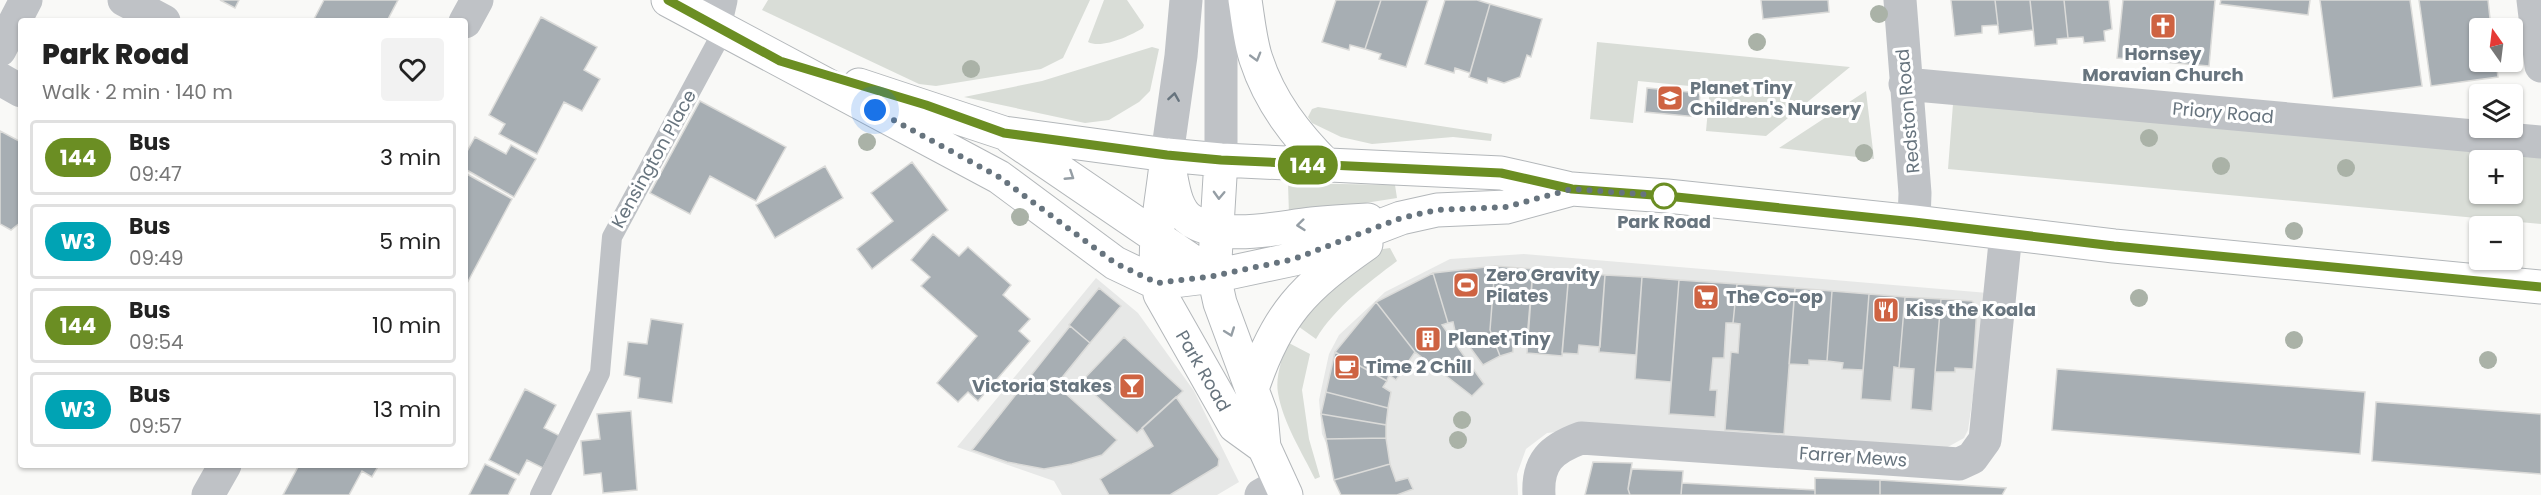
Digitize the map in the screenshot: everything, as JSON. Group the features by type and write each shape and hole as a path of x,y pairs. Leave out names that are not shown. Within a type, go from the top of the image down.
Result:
{"main road":[{"path":"668,0 720,19 780,61 999,177 1115,263 1157,283 1214,276 1294,259 1401,218"},
{"path":"1245,0 1255,58 1272,97 1302,140 1328,166"},
{"path":"780,61 926,105 1004,133 1167,155 1328,166 1501,173 1572,189 1667,196 2114,246 2541,287"},
{"path":"1004,133 1214,276"},
{"path":"1167,155 1175,196 1185,214 1192,221 1218,230 1244,231 1401,218 1437,210 1506,207 1572,189"},
{"path":"1157,283 1158,236 1167,155"},
{"name":"Park Road","path":"1221,160 1214,276 1220,303 1261,414 1264,447 1276,491"},
{"path":"1252,389 1282,319 1298,298 1333,267 1401,218"},
{"name":"Park Road","path":"1157,283 1166,309 1235,426 1264,447"}],"street":[{"path":"0,50 26,0"},
{"path":"124,0 158,18"},
{"path":"467,18 477,0"},
{"path":"1167,155 1181,56 1186,0"},
{"path":"1221,0 1221,160"},
{"name":"Redston Road","path":"1900,0 1915,193 1914,222"},
{"path":"2533,0 2541,66"},
{"path":"0,79 18,89"},
{"name":"Priory Road","path":"1905,84 2541,142"},
{"name":"Farrer Mews","path":"1539,495 1538,478 1548,457 1562,446 1581,438 1959,464 1972,458 1985,440 2006,233"},
{"path":"208,495 223,468"}],"lane":[{"name":"Kensington Place","path":"540,495 600,373 612,237 720,19"}],"shaded area":[{"path":"768,0 1090,0 1063,58 1041,69 936,86 919,84 762,10"},
{"path":"1104,0 1127,0 1144,25 1143,28 1108,43 1088,42"},
{"path":"1597,42 1850,67 1766,136 1706,131 1710,88 1638,81 1633,123 1590,119"},
{"path":"1152,47 1159,49 1150,91 1139,102 1109,120 1085,123 964,97 1042,81"},
{"path":"1866,91 1874,159 1779,148"},
{"path":"1953,104 2483,150 2469,150 2469,204 2523,204 2523,153 2541,155 2541,224 2523,222 2523,216 2469,217 1948,169"},
{"path":"1318,107 1492,134 1491,141 1453,137 1372,144 1341,137 1312,123 1308,117 1312,109"},
{"path":"1288,183 1395,185 1397,198 1289,215"},
{"path":"1390,248 1397,261 1342,306 1316,339 1295,324 1369,251"},
{"path":"1524,254 1988,293 1968,430 1964,438 1946,448 1594,428 1547,433 1526,449 1517,474 1518,495 1349,495 1322,434 1319,400 1329,354 1339,335 1385,292 1450,259"},
{"path":"1096,278 1138,313 1194,391 1239,482 1217,495 1062,495 1054,481 957,447"},
{"path":"1287,342 1310,354 1302,390 1309,439 1320,477 1315,479 1288,426 1280,404 1277,387 1278,373"}],"building":[{"path":"220,0 239,0 235,8"},
{"path":"324,0 398,0 389,18 315,18"},
{"path":"1336,0 1381,0 1365,49 1350,45 1349,50 1322,42"},
{"path":"1381,0 1428,0 1406,67 1379,59 1381,54 1365,49"},
{"path":"1445,0 1477,0 1490,4 1470,73 1455,68 1454,73 1425,64"},
{"path":"1761,0 1828,0 1829,12 1763,19"},
{"path":"1951,0 1995,0 1998,25 1982,26 1982,33 1955,36"},
{"path":"1995,0 2030,0 2033,30 1999,34"},
{"path":"2030,0 2064,0 2068,38 2057,39 2057,44 2035,46"},
{"path":"2064,0 2109,0 2112,29 2104,31 2105,41 2084,43 2083,37 2068,38"},
{"path":"2123,0 2215,0 2209,66 2117,58"},
{"path":"2221,0 2310,0 2308,15 2220,4"},
{"path":"2320,0 2410,0 2422,86 2333,98"},
{"path":"2419,0 2488,0 2490,18 2469,18 2469,72 2497,72 2498,77 2431,86"},
{"path":"1490,4 1542,19 1531,57 1527,55 1520,77 1504,83 1488,78 1487,83 1469,77"},
{"path":"541,17 597,47 584,70 600,79 582,111 564,102 537,154 499,134 505,124 489,115"},
{"path":"1647,88 1700,93 1698,117 1645,112"},
{"path":"700,101 786,147 756,201 710,176 690,214 650,193"},
{"path":"0,131 18,140 18,224 11,230 0,224"},
{"path":"475,137 506,154 511,145 536,159 514,197 468,171 468,150"},
{"path":"912,162 948,210 872,269 857,249 893,221 871,193"},
{"path":"825,166 843,198 775,238 756,205"},
{"path":"468,175 512,199 468,281"},
{"path":"933,234 959,256 968,247 1011,285 1003,295 1030,319 1019,331 1030,341 978,401 968,392 958,402 937,383 977,336 921,286 930,277 911,260"},
{"path":"1495,266 1490,330 1500,356 1483,365 1458,331 1455,331 1453,322 1448,323 1433,273"},
{"path":"1495,266 1533,269 1527,339 1513,338 1513,352 1500,356 1490,330"},
{"path":"1533,269 1569,272 1562,356 1527,353"},
{"path":"1569,272 1605,275 1600,347 1579,345 1578,354 1562,353"},
{"name":"Planet Tiny","path":"1433,273 1448,323 1442,325 1484,384 1472,396 1415,352 1376,302"},
{"path":"1605,275 1642,277 1636,355 1599,352"},
{"path":"1642,277 1679,280 1671,382 1635,379"},
{"path":"1679,280 1737,284 1733,323 1726,323 1724,358 1713,358 1710,390 1717,390 1715,417 1669,414"},
{"path":"1737,284 1795,288 1784,434 1725,430 1731,352 1738,353 1740,324 1733,323"},
{"path":"1099,288 1121,306 1090,343 1069,325"},
{"path":"1795,288 1832,291 1827,361 1809,360 1809,365 1789,364"},
{"path":"1832,291 1869,294 1863,370 1842,369 1843,363 1827,361"},
{"path":"1869,294 1905,297 1899,368 1894,367 1891,401 1861,399"},
{"path":"1905,297 1941,299 1932,411 1911,409 1914,369 1899,368"},
{"path":"1941,299 1972,301 1977,307 1973,369 1955,368 1955,372 1935,372"},
{"path":"1376,302 1415,352 1396,380 1389,375 1387,381 1335,352"},
{"path":"651,319 683,324 672,403 638,398 640,378 624,375 628,342 647,344"},
{"path":"1070,326 1090,343 1056,385 1117,440 1102,455 1044,469 1007,462 972,450"},
{"name":"Victoria Stakes","path":"1124,337 1183,391 1137,433 1081,382"},
{"name":"Time 2 Chill","path":"1335,352 1387,381 1383,387 1391,392 1388,408 1326,392"},
{"path":"2057,369 2365,392 2360,454 2052,430"},
{"path":"525,389 556,405 544,428 560,436 543,468 527,460 519,475 489,460"},
{"path":"1326,392 1388,408 1386,425 1321,414"},
{"path":"1176,397 1219,459 1218,466 1170,495 1109,495 1100,479 1153,446 1142,428"},
{"path":"2376,402 2541,414 2541,474 2372,461"},
{"path":"631,411 637,490 603,493 601,473 584,475 581,441 600,439 597,414"},
{"path":"1321,414 1386,425 1386,438 1326,439"},
{"path":"1386,438 1390,464 1334,480 1326,439"},
{"path":"1593,462 1632,463 1628,489 1630,495 1585,495"},
{"path":"485,464 516,479 508,495 469,495"},
{"path":"1390,464 1396,481 1408,478 1413,489 1397,495 1341,495 1334,480"},
{"path":"297,468 377,468 372,477 362,471 349,495 283,495"},
{"path":"1632,469 1683,471 1681,495 1630,495 1628,489"},
{"path":"1815,478 1880,480 1880,495 1815,495"},
{"path":"1880,480 2006,488 2002,495 1880,495"},
{"path":"1682,483 1815,490 1815,495 1681,495"}],"bus line":[{"name":"144","path":"668,0 780,61 926,105 1004,133 1221,160 1501,173 1572,189 1667,196 2114,246 2541,287"}],"place":[{"name":"Hornsey Moravian Church","path":"2163,26"},
{"name":"Planet Tiny Children's Nursery","path":"1670,98"},
{"name":"Park Road","path":"1664,196"},
{"name":"Zero Gravity Pilates","path":"1466,285"},
{"name":"The Co-op","path":"1706,297"},
{"name":"Kiss the Koala","path":"1886,310"},
{"name":"Planet Tiny","path":"1428,339"},
{"name":"Time 2 Chill","path":"1347,367"},
{"name":"Victoria Stakes","path":"1132,386"}],"route":[{"path":"875,110 999,177 1115,263 1157,283 1214,276 1294,259 1401,218 1437,210 1506,207 1572,189 1667,196 1664,196"}]}
